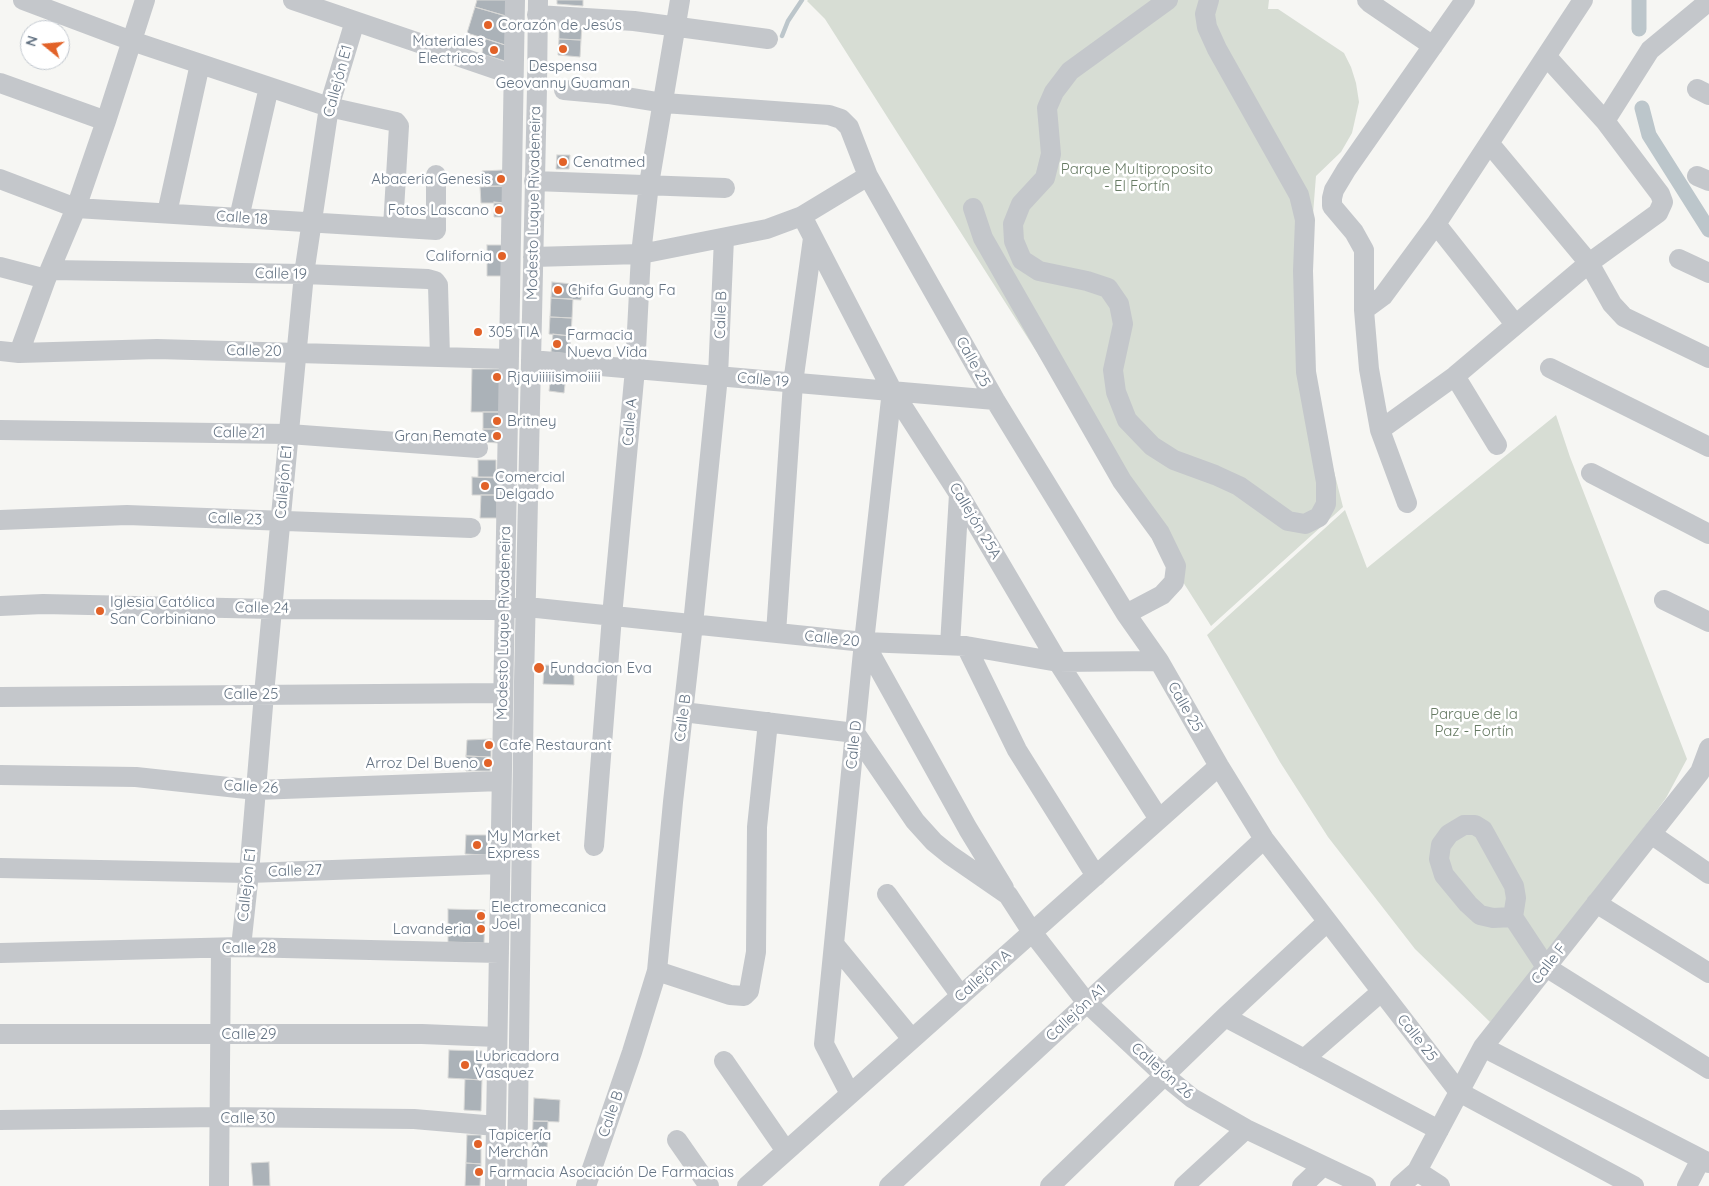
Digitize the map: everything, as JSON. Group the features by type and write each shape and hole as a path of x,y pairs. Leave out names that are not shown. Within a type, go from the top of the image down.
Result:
{"street":[{"path":"23,0 132,41 328,107 391,119 396,122 399,126 393,227"},
{"path":"10,352 48,274 76,208 144,0"},
{"path":"293,0 513,75"},
{"name":"Modesto Luque Rivadeneira","path":"495,1186 503,693 503,648 499,610 506,489 515,0"},
{"name":"Calle A","path":"594,846 612,616 636,369 641,254 649,184 680,0"},
{"path":"1168,0 1070,71 1054,92 1047,108 1050,154 1045,178 1020,204 1013,224 1014,241 1022,260 1039,271 1087,281 1108,288 1119,304 1123,324 1113,370 1116,392 1126,420 1152,446 1174,460 1239,486 1288,521 1305,524 1319,517 1326,504 1326,482 1306,372 1303,271 1305,220 1299,195 1217,49 1207,27 1204,14 1209,0"},
{"path":"1367,0 1433,46"},
{"path":"1407,503 1380,430 1369,369 1364,310 1364,250 1354,232 1332,206 1334,190 1465,0"},
{"path":"1364,310 1383,296 1436,224 1583,0"},
{"path":"1605,121 1650,50 1709,0"},
{"path":"538,8 768,39"},
{"name":"Modesto Luque Rivadeneira","path":"517,1186 524,682 538,8"},
{"name":"Callejón E1","path":"219,1186 220,1035 231,948 249,872 304,274 328,107 355,21"},
{"path":"1380,430 1455,376 1589,263 1658,213 1663,202 1660,194 1605,121 1547,57"},
{"path":"167,213 200,64"},
{"path":"0,83 106,121"},
{"path":"240,218 270,87"},
{"path":"564,90 608,94 664,103"},
{"name":"Calle 25","path":"664,103 829,115 841,119 849,127 868,176 995,400 1126,614 1159,661 1219,766 1264,839 1458,1092 1634,1186"},
{"path":"1489,143 1589,263 1612,304 1624,316 1709,358"},
{"name":"Calle 18","path":"0,179 76,208 436,230 436,176"},
{"path":"533,256 641,254 767,229 802,216 868,176"},
{"path":"534,181 724,188"},
{"path":"973,208 983,238 1122,481 1160,533 1176,566 1174,582 1162,595 1126,614"},
{"name":"Callejón 25A","path":"802,216 892,390 959,494 1058,662 1160,819"},
{"path":"1436,224 1515,324"},
{"name":"Calle B","path":"586,1186 632,1052 657,971 718,376 724,238"},
{"path":"776,633 793,383 813,238"},
{"path":"1680,259 1709,273"},
{"name":"Calle 19","path":"0,267 48,274 304,274 428,279 435,281 438,285 440,357"},
{"name":"Calle 20","path":"10,352 157,349 509,359"},
{"name":"Calle 19","path":"531,360 995,400"},
{"path":"1550,368 1709,447"},
{"path":"1455,376 1497,445"},
{"name":"Calle D","path":"850,1094 824,1044 864,642 892,390"},
{"name":"Calle 21","path":"0,430 289,434 478,448"},
{"path":"1591,472 1709,534"},
{"path":"506,489 512,494 515,509 529,510"},
{"path":"959,494 958,645 1017,750 1096,876"},
{"name":"Calle 23","path":"0,520 127,515 471,528"},
{"path":"1664,600 1709,622"},
{"name":"Calle 24","path":"0,606 43,604 272,609 499,610"},
{"name":"Calle 20","path":"499,610 526,607 864,642 958,645 1058,662 1159,661"},
{"name":"Callejón 26","path":"864,642 963,820 1008,895 1032,932 1087,1003 1165,1076 1192,1098 1246,1129 1366,1186"},
{"path":"503,648 517,650 517,667 524,682"},
{"name":"Calle 25","path":"0,697 503,693"},
{"path":"684,712 855,733"},
{"path":"657,971 730,995 744,996 750,992 756,952 756,827 768,722"},
{"name":"Callejón 26","path":"855,733 915,821 934,842 1008,895"},
{"name":"Calle F","path":"1400,1186 1417,1171 1483,1048 1650,834 1704,775 1709,748"},
{"name":"Callejón A","path":"747,1186 1219,766"},
{"name":"Calle 26","path":"0,775 136,776 256,790 501,781"},
{"path":"1513,917 1493,918 1480,915 1468,904 1444,875 1439,860 1441,845 1449,834 1464,825 1475,825 1483,830 1514,886 1516,898 1513,917 1546,967 1709,1069"},
{"path":"1650,834 1709,874"},
{"name":"Callejón A1","path":"889,1186 1264,839"},
{"name":"Calle 27","path":"0,868 249,872 500,864"},
{"path":"887,894 961,996"},
{"path":"1596,903 1709,974"},
{"path":"1050,1186 1225,1017 1327,922"},
{"path":"834,944 912,1039"},
{"name":"Calle 28","path":"0,953 231,948 499,953"},
{"path":"1304,1059 1381,992"},
{"path":"1225,1017 1439,1130"},
{"name":"Calle 29","path":"0,1034 422,1034 497,1037"},
{"path":"1483,1048 1705,1161 1687,1186"},
{"path":"724,1061 786,1151"},
{"path":"497,1084 505,1089 510,1098 518,1144"},
{"name":"Calle 30","path":"0,1120 219,1117 414,1119 496,1126"},
{"path":"1184,1186 1246,1129"},
{"path":"676,1140 709,1186"},
{"path":"1302,1186 1323,1166"},
{"path":"1417,1171 1438,1185"}],"green space":[{"name":"Parque Multiproposito - El Fortín","path":"808,0 1269,0 1268,9 1278,9 1344,53 1356,83 1359,102 1352,133 1341,152 1316,176 1309,326 1325,436 1343,507 1211,626 825,19"},
{"name":"Parque de la Paz - Fortín","path":"1556,415 1570,457 1687,759 1666,798 1558,943 1490,1022 1415,949 1328,837 1280,762 1207,635 1345,510 1367,568"}],"building":[{"path":"477,0 507,0 506,16 475,7"},
{"path":"557,0 583,0 583,6 557,4"},
{"name":"Corazón de Jesús","path":"475,7 506,16 505,45 467,33"},
{"path":"559,24 582,25 581,40 559,39"},
{"name":"Materiales Electricos","path":"484,38 505,45 505,61 482,54"},
{"path":"559,39 581,40 580,57 558,55"},
{"name":"Cenatmed","path":"557,155 570,155 569,169 556,169"},
{"path":"503,170 503,186 482,186 482,171"},
{"path":"503,186 504,203 481,203 480,187"},
{"name":"Fotos Lascano","path":"494,202 504,203 504,217 494,217"},
{"path":"487,245 503,245 503,276 487,276"},
{"path":"552,282 582,285 581,300 551,298"},
{"path":"551,298 573,299 572,318 550,317"},
{"path":"550,317 572,318 571,336 549,334"},
{"path":"553,334 571,336 569,354 551,352"},
{"path":"472,369 500,369 500,412 471,412"},
{"path":"551,375 566,376 564,393 549,391"},
{"path":"483,412 500,412 499,429 483,429"},
{"path":"483,429 499,429 499,443 483,442"},
{"path":"478,460 496,460 496,477 478,477"},
{"name":"Comercial Delgado","path":"472,477 498,478 497,495 472,495"},
{"path":"481,495 497,495 497,518 480,518"},
{"path":"544,665 574,666 574,685 543,684"},
{"path":"491,739 491,757 466,756 467,740"},
{"path":"466,756 491,757 490,771 466,771"},
{"name":"My Market Express","path":"466,835 488,835 487,855 465,854"},
{"path":"448,909 485,910 484,943 448,942"},
{"name":"Lubricadora Vasquez","path":"449,1050 482,1051 482,1080 448,1078"},
{"path":"465,1079 482,1080 481,1111 464,1110"},
{"path":"534,1098 560,1100 559,1122 533,1121"},
{"path":"533,1121 548,1121 547,1151 532,1150"},
{"path":"467,1135 481,1135 481,1164 466,1163"},
{"path":"269,1162 270,1186 253,1186 251,1163"},
{"path":"466,1163 481,1164 480,1186 465,1186"}],"waterway":[{"path":"782,36 788,21 802,0"},
{"path":"1639,0 1639,29"},
{"path":"1642,108 1649,135 1709,230"}],"place":[{"name":"Corazón de Jesús","path":"488,25"},
{"name":"Despensa Geovanny Guaman","path":"563,49"},
{"name":"Materiales Electricos","path":"494,50"},
{"name":"Cenatmed","path":"563,162"},
{"name":"Abaceria Genesis","path":"501,179"},
{"name":"Fotos Lascano","path":"499,210"},
{"name":"California","path":"502,256"},
{"name":"Chifa Guang Fa","path":"558,290"},
{"name":"305 TIA","path":"478,332"},
{"name":"Farmacia Nueva Vida","path":"557,344"},
{"name":"Rjquiiiiisimoiiii","path":"497,377"},
{"name":"Britney","path":"497,421"},
{"name":"Gran Remate","path":"497,436"},
{"name":"Comercial Delgado","path":"485,486"},
{"name":"Iglesia Católica San Corbiniano","path":"100,611"},
{"name":"Fundacion Eva","path":"539,668"},
{"name":"Cafe Restaurant","path":"489,745"},
{"name":"Arroz Del Bueno","path":"488,763"},
{"name":"My Market Express","path":"477,845"},
{"name":"Electromecanica Joel","path":"481,916"},
{"name":"Lavanderia","path":"481,929"},
{"name":"Lubricadora Vasquez","path":"465,1065"},
{"name":"Tapicería Merchán","path":"478,1144"},
{"name":"Farmacia Asociación De Farmacias","path":"479,1172"}]}
